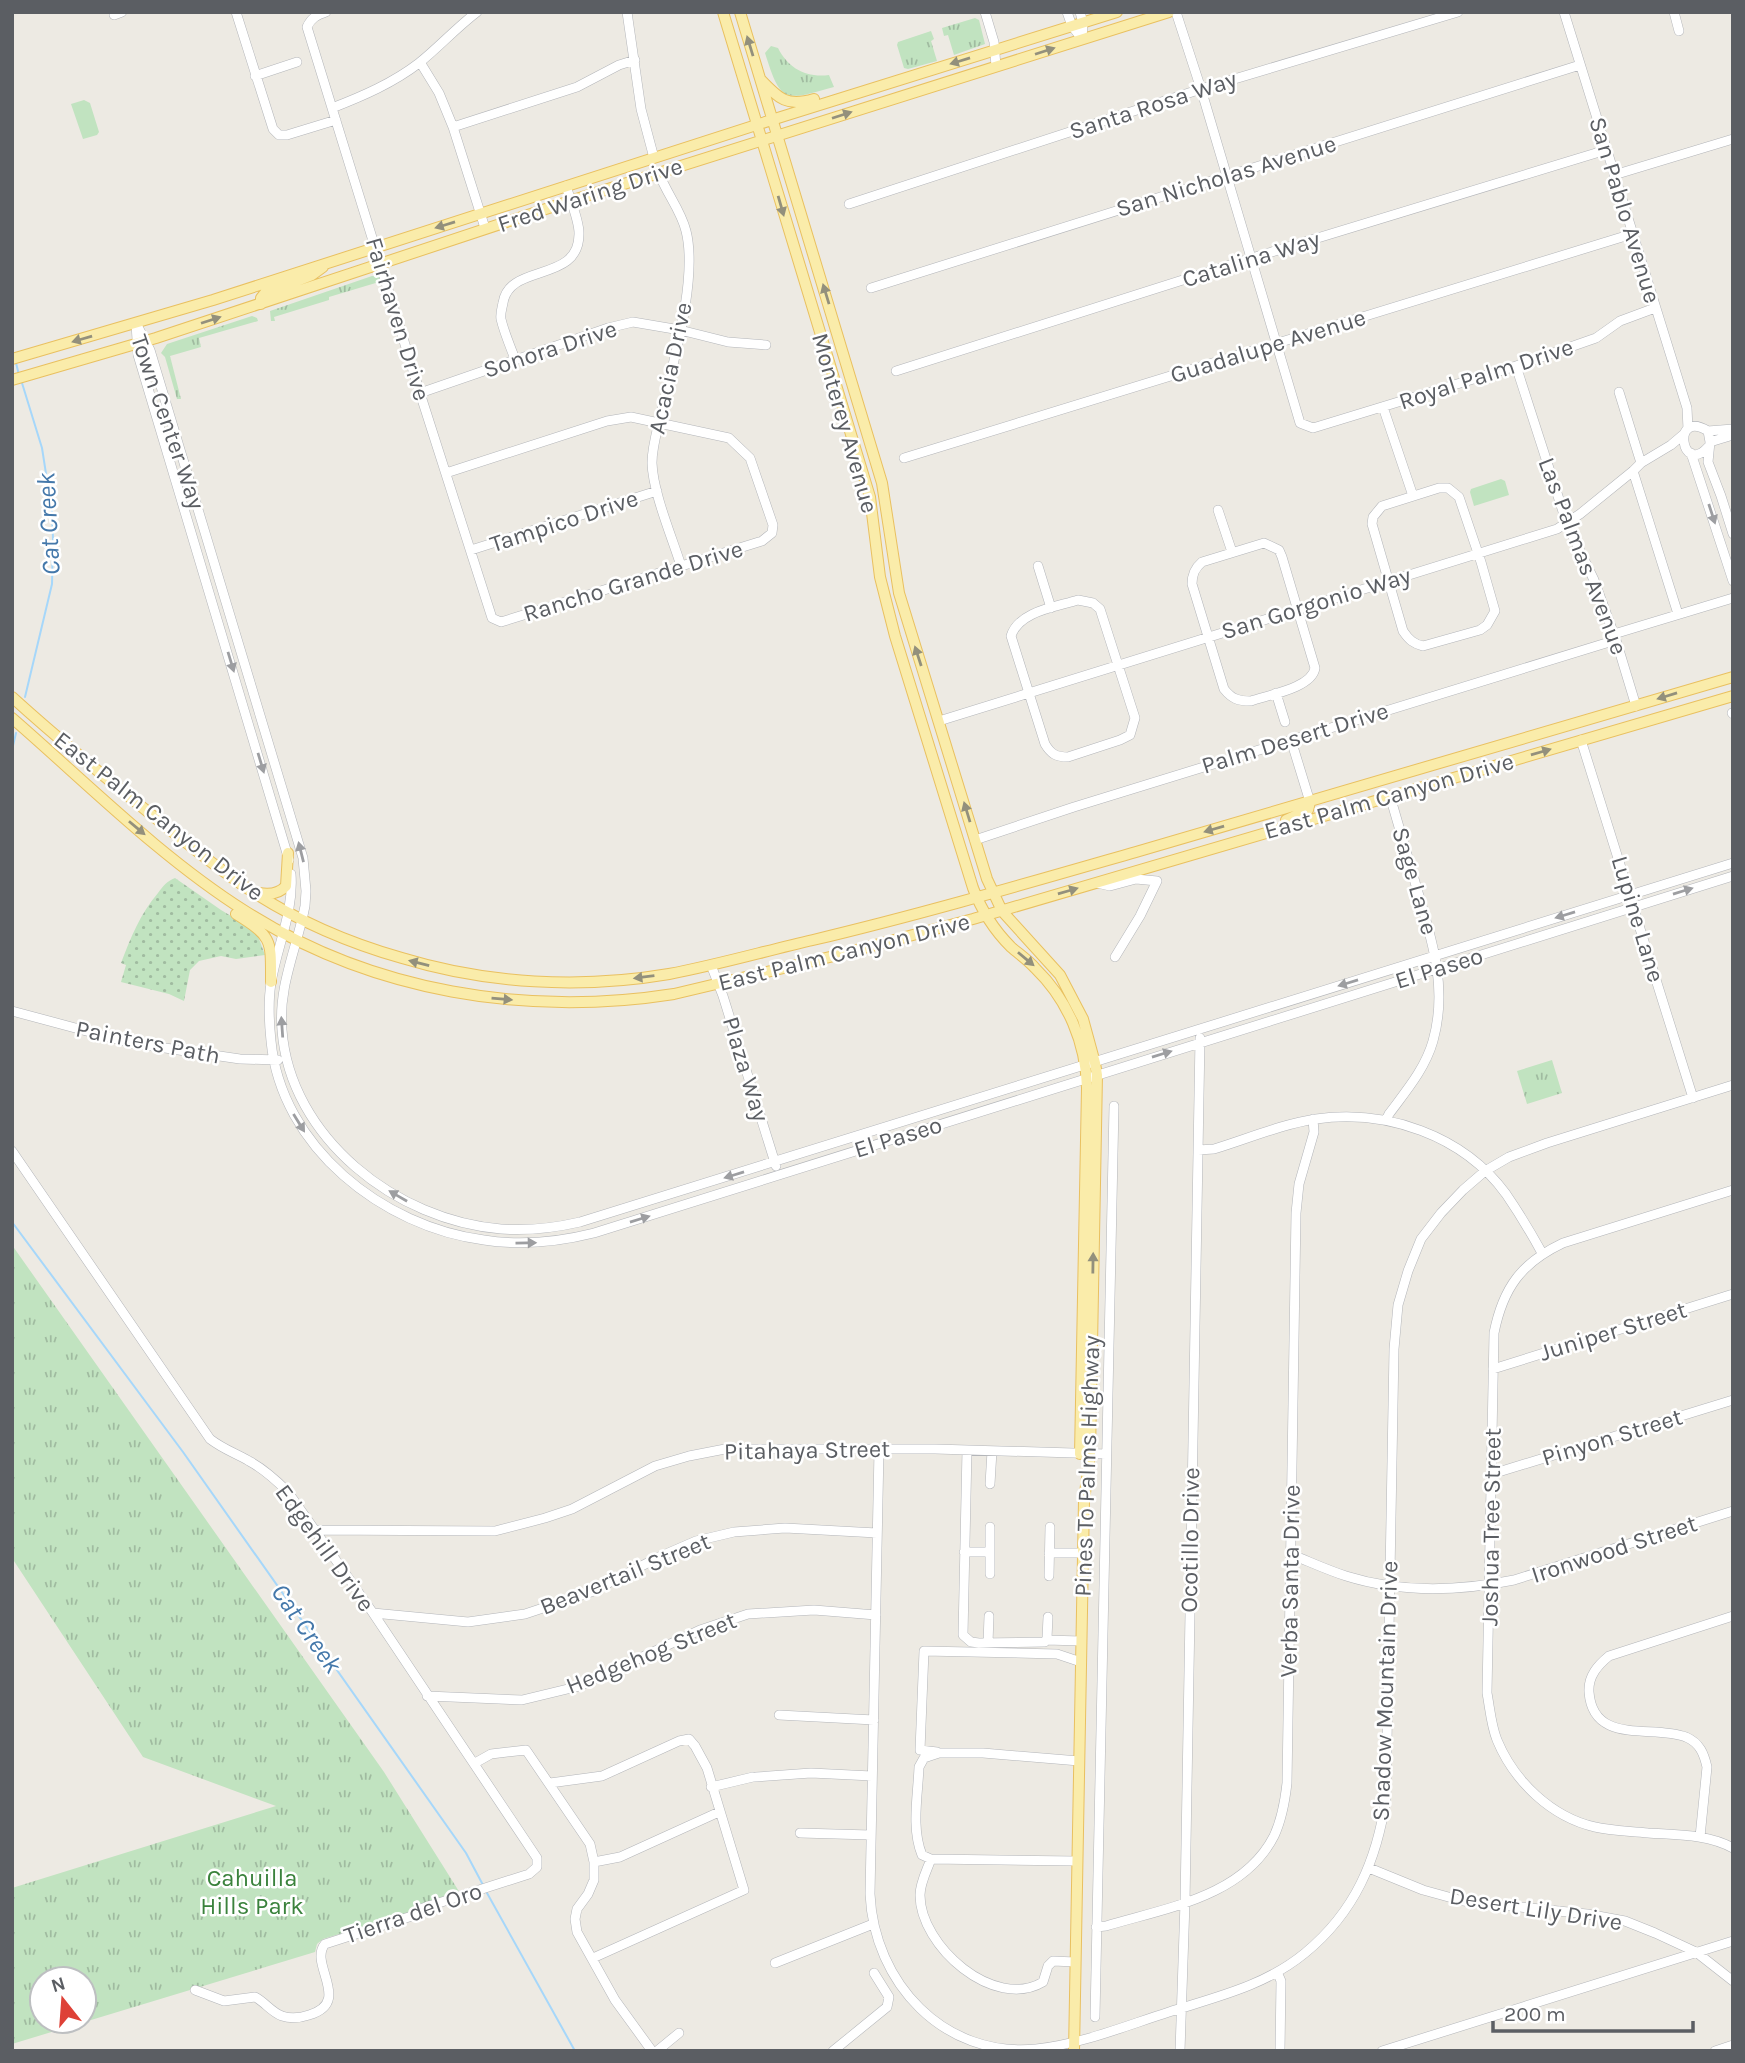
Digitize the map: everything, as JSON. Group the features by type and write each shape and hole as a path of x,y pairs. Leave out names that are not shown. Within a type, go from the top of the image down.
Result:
{"main road":[{"name":"Monterey Avenue","path":"723,12 870,497 880,577 895,636 977,898 987,915"},
{"name":"Monterey Avenue","path":"740,12 875,460 886,502 896,577 907,621 987,879 1002,911"},
{"name":"Fred Waring Drive","path":"12,359 136,324 772,119 1072,26 1082,18 1117,12"},
{"name":"Fred Waring Drive","path":"12,380 141,343 485,228 1169,12"},
{"path":"760,79 778,97 794,103 835,93 854,94"},
{"path":"659,173 665,162 687,154 701,143"},
{"path":"604,190 624,177 647,169 654,158"},
{"path":"261,304 265,293 312,275 331,261"},
{"path":"850,430 856,432 864,454 875,460"},
{"path":"874,527 884,542 892,590 901,614 907,621"},
{"name":"East Palm Canyon Drive","path":"12,697 98,773 214,864 252,891 289,912 360,945 405,960 493,978 536,982 609,981 669,974 977,898 1464,757 1731,676"},
{"name":"East Palm Canyon Drive","path":"12,718 121,815 210,887 247,912 349,963 399,979 447,991 536,1002 611,1001 674,994 834,956 1002,911 1733,696"},
{"path":"54,755 85,771 98,773"},
{"path":"1390,796 1392,785 1442,770 1464,757"},
{"path":"1255,835 1305,813 1310,802"},
{"path":"252,891 264,894 281,891 286,886 288,853"},
{"path":"210,887 232,911 265,934 271,951 271,982"},
{"name":"Pines To Palms Highway","path":"1002,911 1060,975 1083,1019 1091,1069 1075,2047"},
{"name":"Pines To Palms Highway","path":"987,915 1002,937 1051,985 1079,1037 1091,1069"}],"street":[{"path":"236,12 274,130 279,135 287,135 336,120"},
{"name":"Fairhaven Drive","path":"326,12 310,20 307,27 492,618"},
{"path":"332,108 378,89 420,62 477,12"},
{"path":"628,12 641,109 654,158"},
{"path":"985,12 994,42 996,66"},
{"path":"1068,12 1072,26 1082,39"},
{"path":"1176,12 1277,343"},
{"name":"Santa Rosa Way","path":"849,204 1201,89 1458,12"},
{"name":"San Pablo Avenue","path":"1564,12 1687,408 1703,429 1709,445 1708,462 1733,534"},
{"path":"1674,12 1679,31"},
{"path":"1082,18 1082,39"},
{"path":"453,127 577,87 619,65 635,60"},
{"path":"256,76 298,62"},
{"path":"420,62 439,93 453,127 485,228"},
{"name":"San Nicholas Avenue","path":"871,288 1580,65"},
{"path":"1614,175 1733,139"},
{"name":"Catalina Way","path":"896,370 1606,150"},
{"name":"Acacia Drive","path":"659,173 687,232 689,279 653,445 652,466 657,491 681,566"},
{"path":"515,359 500,316 503,297 523,279 563,265 575,254 579,233 566,186"},
{"name":"Guadalupe Avenue","path":"904,458 1632,234"},
{"name":"Royal Palm Drive","path":"1277,343 1300,424 1313,428 1516,366 1596,338 1620,321 1655,308"},
{"name":"Sonora Drive","path":"420,393 608,328 633,323 680,330 728,342 766,345"},
{"name":"Town Center Way","path":"136,324 299,842 306,883 303,919 297,939"},
{"name":"Town Center Way","path":"141,343 155,414 288,853 292,877 289,912"},
{"name":"Las Palmas Avenue","path":"1516,366 1567,524 1594,580 1636,706"},
{"path":"1619,392 1641,463"},
{"path":"1383,407 1413,496"},
{"name":"San Pablo Avenue","path":"1687,408 1683,444 1731,566 1733,580"},
{"path":"446,473 607,421 631,417 659,424"},
{"name":"Rancho Grande Drive","path":"492,618 501,622 762,541 772,533 773,525 750,458 729,438 659,424"},
{"path":"1686,431 1733,429"},
{"name":"San Gorgonio Way","path":"939,721 1557,529 1686,431"},
{"path":"1678,614 1633,471 1672,451 1698,454 1705,452 1709,445 1733,435"},
{"path":"1448,488 1459,497 1495,611 1488,625 1480,630 1423,646 1408,639 1404,631 1373,531 1373,517 1382,506 1413,496 1448,488"},
{"name":"Tampico Drive","path":"471,550 657,491"},
{"path":"1218,510 1232,552"},
{"path":"1264,543 1279,551 1314,661 1314,674 1305,683 1251,701 1234,699 1224,689 1192,584 1192,575 1202,562 1232,552 1264,543"},
{"path":"1038,566 1051,608"},
{"name":"Palm Desert Drive","path":"975,840 1733,598"},
{"path":"1086,600 1100,609 1135,718 1130,735 1068,757 1055,756 1045,744 1011,636 1018,622 1051,608 1086,600"},
{"path":"1276,693 1285,722"},
{"path":"1291,740 1310,802"},
{"name":"Lupine Lane","path":"1581,740 1693,1098"},
{"name":"Sage Lane","path":"1387,1120 1414,1080 1433,1041 1438,1012 1436,955 1390,796"},
{"name":"El Paseo","path":"289,912 271,982 269,1012 274,1060 282,1089 293,1112 318,1149 335,1168 366,1194 394,1211 458,1235 483,1240 535,1243 594,1233 816,1163 986,1109 1027,1091 1200,1030 1733,863"},
{"name":"El Paseo","path":"297,939 282,996 281,1028 286,1059 311,1116 330,1141 376,1183 430,1212 473,1225 501,1229 547,1229 970,1101 1200,1043 1733,876"},
{"path":"1096,883 1110,886 1136,879 1157,881 1115,957"},
{"name":"Plaza Way","path":"711,965 778,1174"},
{"name":"Painters Path","path":"12,1011 131,1043 240,1059 286,1059"},
{"name":"Ocotillo Drive","path":"1180,2051 1200,1030"},
{"name":"Shadow Mountain Drive","path":"879,1450 870,1894 873,1924 882,1954 893,1977 929,2016 960,2036 990,2049 1075,2047 1181,2008 1238,1991 1277,1972 1305,1953 1335,1923 1369,1868 1381,1831 1386,1798 1394,1349 1398,1304 1422,1239 1441,1213 1463,1190 1485,1171 1509,1157 1733,1085"},
{"path":"928,1127 932,1119 970,1101 986,1109"},
{"path":"1095,2017 1114,1106"},
{"path":"1198,1150 1214,1149 1314,1119 1336,1117 1387,1120 1415,1128 1448,1143 1485,1171 1505,1192 1542,1253"},
{"name":"Verba Santa Drive","path":"1096,1927 1217,1891 1240,1877 1260,1858 1274,1836 1283,1811 1287,1783 1296,1213 1300,1184 1314,1132 1314,1119"},
{"path":"816,1163 825,1153 841,1148 843,1141"},
{"name":"Edgehill Drive","path":"12,1151 210,1439 275,1478 288,1492 475,1763 537,1858 537,1867"},
{"name":"Joshua Tree Street","path":"1733,1190 1563,1243 1542,1253 1522,1271 1507,1291 1498,1312 1494,1333 1487,1693 1490,1715 1508,1762 1540,1799 1566,1816 1593,1827 1700,1837 1722,1842 1733,1848"},
{"name":"Juniper Street","path":"1493,1369 1733,1294"},
{"name":"Pinyon Street","path":"1492,1474 1733,1400"},
{"name":"Pitahaya Street","path":"314,1530 495,1531 572,1508 656,1466 689,1455 725,1449 967,1450 1106,1454"},
{"path":"967,1450 964,1635 971,1642 988,1643 1081,1641"},
{"path":"990,1484 992,1451"},
{"name":"Ironwood Street","path":"1290,1554 1347,1576 1442,1590 1514,1580 1733,1511"},
{"path":"990,1527 990,1574"},
{"path":"1049,1527 1049,1576"},
{"name":"Beavertail Street","path":"373,1613 468,1622 525,1614 591,1592 696,1541 734,1532 785,1528 877,1533"},
{"path":"964,1552 990,1552"},
{"path":"1049,1553 1083,1553"},
{"name":"Hedgehog Street","path":"427,1696 522,1699 580,1686 700,1630 748,1614 814,1610 876,1615"},
{"path":"988,1643 989,1616"},
{"path":"1700,1837 1707,1767 1699,1746 1688,1738 1677,1735 1619,1729 1608,1724 1592,1707 1588,1686 1599,1664 1609,1656 1733,1616"},
{"path":"1046,1640 1048,1617"},
{"path":"1079,1760 983,1753 939,1753 920,1749 924,1651 1057,1654 1080,1662"},
{"path":"779,1715 874,1720"},
{"path":"550,1783 603,1776 679,1741 689,1739 706,1768 744,1891 593,1958"},
{"path":"475,1763 491,1754 526,1751 590,1844 594,1880 577,1909 577,1932 615,2000 655,2051 679,2033"},
{"path":"939,1753 924,1758 919,1767 916,1829 922,1855 931,1859 1076,1861"},
{"path":"711,1787 755,1777 811,1773 872,1776"},
{"path":"594,1862 620,1857 719,1812"},
{"path":"800,1833 871,1835"},
{"path":"931,1859 919,1894 922,1911 927,1925 938,1941 964,1969 1004,1989 1024,1989 1043,1982 1048,1966 1053,1961 1076,1962"},
{"name":"Tierra del Oro","path":"195,1990 224,2001 255,1997 278,2014 292,2018 314,2014 324,2006 329,1995 320,1957 325,1944 412,1916 423,1908 529,1874 537,1867"},
{"name":"Desert Lily Drive","path":"1369,1868 1423,1890 1462,1901 1607,1917 1655,1933 1696,1952 1733,1982"},
{"path":"775,1963 873,1924"},
{"path":"1382,2051 1733,1941"},
{"path":"1277,1972 1281,1981 1280,2051"},
{"path":"833,2051 887,2007 889,1997 874,1973"},
{"path":"882,1986 893,1977"},
{"path":"1715,2051 1733,2045"}],"green space":[{"path":"975,18 979,20 985,44 954,55 948,35 944,36 942,28"},
{"path":"931,31 937,61 904,68 898,42"},
{"path":"771,46 778,48 792,66 805,73 829,75 834,87 804,95 787,94 776,82 765,53"},
{"path":"84,100 90,103 99,132 83,139 71,104"},
{"path":"372,276 381,279 379,282 329,297 329,300 274,317 275,321 271,321 270,311"},
{"path":"252,316 258,321 199,338 201,347 170,356 181,399 177,399 165,357 161,353 167,344"},
{"path":"1501,479 1505,481 1509,495 1474,506 1471,489"},
{"path":"175,878 256,931 265,955 236,959 221,956 199,961 190,970 184,1001 169,994 121,982 126,965 121,963 137,926 162,888"},
{"path":"1552,1060 1562,1093 1527,1104 1517,1071"},
{"name":"Cahuilla Hills Park","path":"12,1245 384,1772 460,1893 409,1913 323,1939 317,1944 315,1952 98,2018 98,1965 28,1965 28,2035 42,2035 12,2044 12,1888 276,1806 143,1757 12,1558"}],"waterway":[{"name":"Cat Creek","path":"16,363 19,375"},
{"name":"Cat Creek","path":"22,383 42,448 52,512 53,539 52,584 25,697"},
{"name":"Cat Creek","path":"12,750 16,733"},
{"name":"Cat Creek","path":"12,1222 183,1452 466,1853 483,1885"},
{"name":"Cat Creek","path":"487,1893 575,2051"}]}
